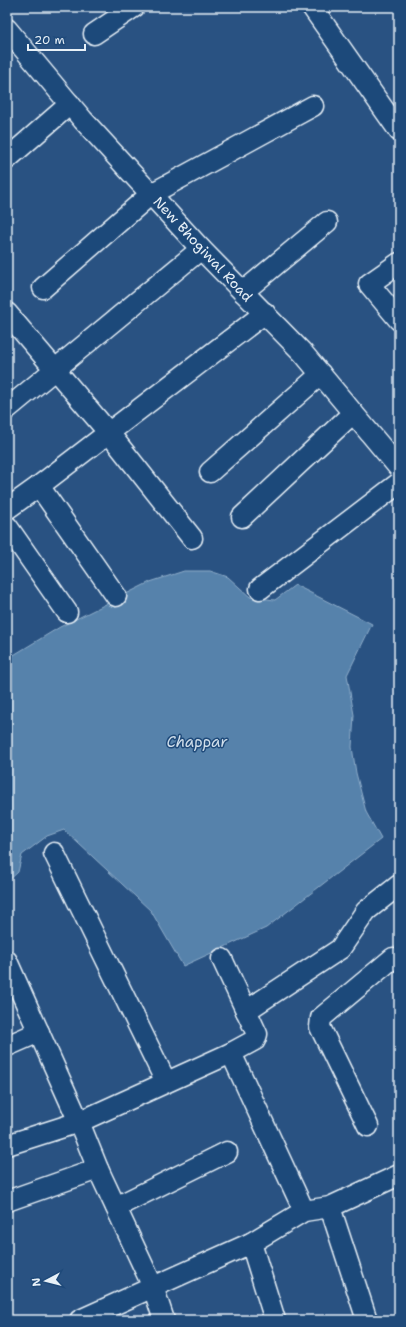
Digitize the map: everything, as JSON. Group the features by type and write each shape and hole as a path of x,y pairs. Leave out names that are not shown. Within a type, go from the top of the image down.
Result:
{"street":[{"path":"94,34 134,7"},
{"path":"312,7 399,131"},
{"name":"New Bhogiwal Road","path":"7,29 70,104 201,249 265,313 322,374 399,468"},
{"path":"7,158 70,104"},
{"path":"43,288 151,194 313,106"},
{"path":"243,292 328,222"},
{"path":"7,409 201,249"},
{"path":"399,263 369,284 399,320"},
{"path":"7,313 109,433 192,538"},
{"path":"7,509 265,313"},
{"path":"210,472 322,374"},
{"path":"242,517 353,412"},
{"path":"260,589 399,483"},
{"path":"39,486 116,596"},
{"path":"7,526 67,612"},
{"path":"54,853 166,1082"},
{"path":"246,1011 340,949 366,911 399,885"},
{"path":"368,1126 320,1027 320,1022 322,1018 394,958"},
{"path":"7,1144 78,1122 231,1053 256,1040 257,1034 222,959"},
{"path":"7,961 98,1168 153,1287 164,1320"},
{"path":"7,1046 39,1032"},
{"path":"231,1053 304,1211"},
{"path":"116,1207 227,1152"},
{"path":"7,1201 98,1168"},
{"path":"80,1320 251,1243 304,1211 330,1207 399,1175"},
{"path":"330,1207 367,1320"},
{"path":"251,1243 275,1320"}],"water":[{"name":"Chappar","path":"184,571 210,571 228,577 250,597 275,600 295,585 372,624 347,675 354,715 352,747 356,773 366,812 381,839 266,928 183,966 151,911 64,830 47,836 22,855 18,872 7,882 7,659 60,627 150,582"}]}
